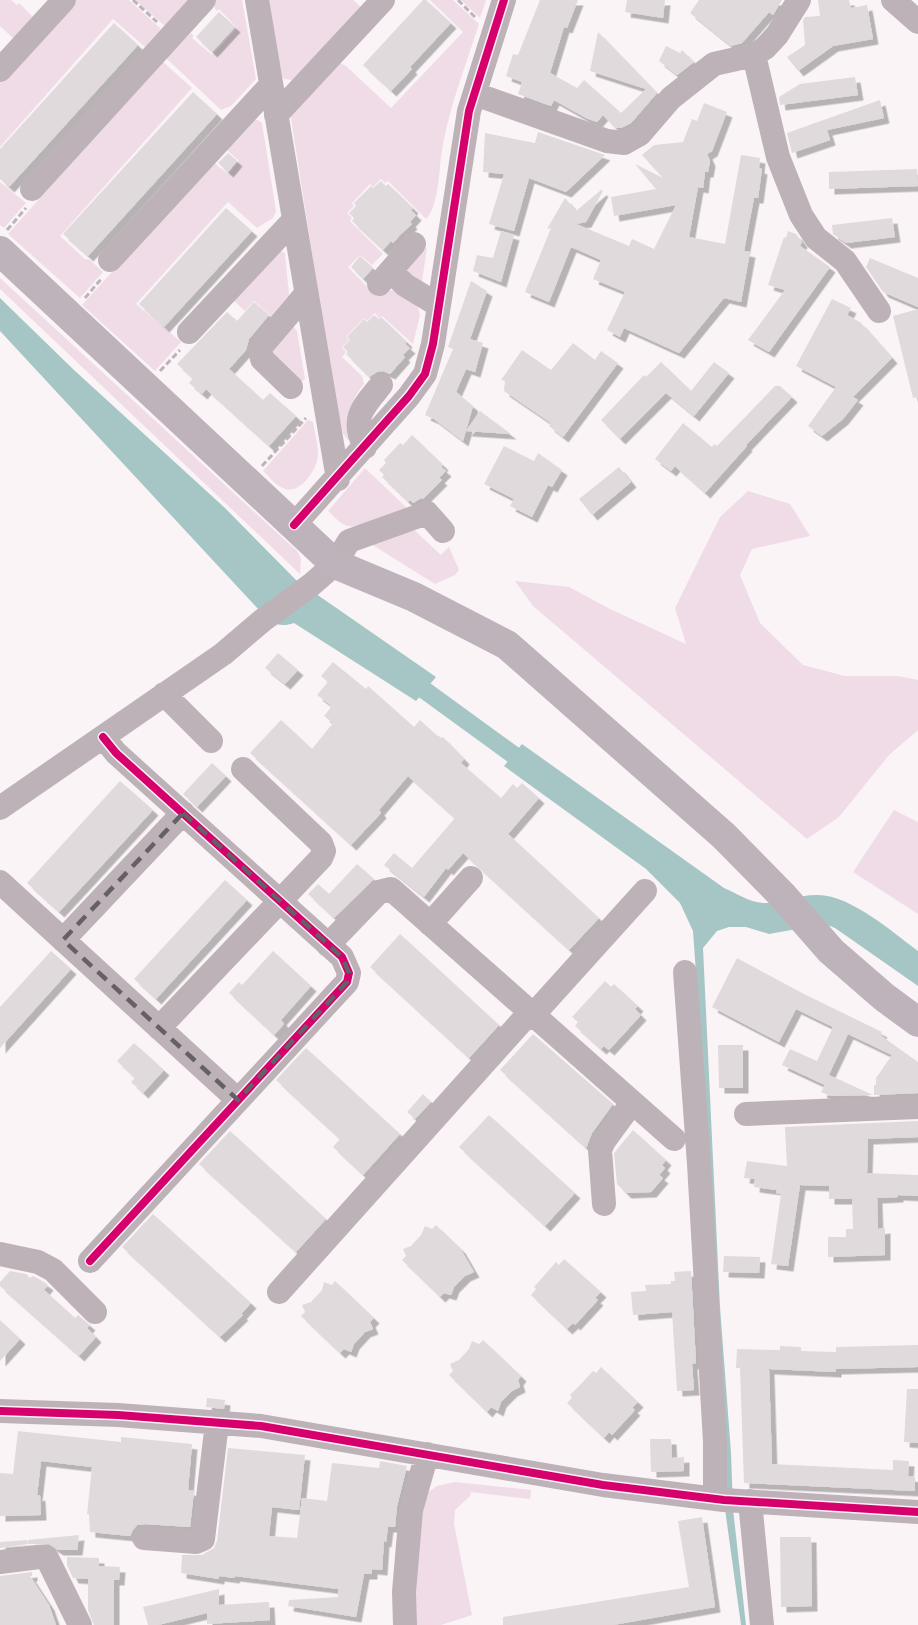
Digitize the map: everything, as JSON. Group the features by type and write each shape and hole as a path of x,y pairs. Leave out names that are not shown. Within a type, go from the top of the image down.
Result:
{"main road":[{"path":"2,242 335,564 414,597 507,645 692,807 754,866 810,929 884,997 918,1022"}],"street":[{"path":"0,70 64,0"},
{"path":"32,189 204,0"},
{"path":"257,0 338,479"},
{"path":"276,115 383,0"},
{"path":"294,525 338,479 425,374 433,344 469,111 504,0"},
{"path":"475,94 607,141 624,143 640,134 671,98 714,64 754,55 765,48 777,35 800,0"},
{"path":"893,0 918,22"},
{"path":"754,55 778,157 801,215 816,238 844,261 879,311"},
{"path":"110,260 271,85"},
{"path":"189,332 294,220"},
{"path":"414,244 385,277 405,285 438,305"},
{"path":"291,387 262,359 260,348 306,294"},
{"path":"365,447 357,425 363,407 381,385"},
{"path":"0,808 223,654 335,564 349,542 428,513 443,531"},
{"path":"164,694 212,741"},
{"path":"90,1260 347,982 349,973 347,964 328,945 116,753 103,737"},
{"path":"159,1028 321,858 324,850 321,843 243,769"},
{"path":"63,940 183,813"},
{"path":"430,924 471,878"},
{"path":"0,882 238,1100"},
{"path":"328,945 379,892 391,889 674,1139"},
{"path":"279,1292 522,1021 533,1015 645,891"},
{"path":"685,972 715,1442 762,1625"},
{"path":"604,1203 600,1150 604,1141 633,1103"},
{"path":"746,1114 918,1107"},
{"path":"0,1254 38,1262 52,1270 95,1311"},
{"path":"0,1411 118,1415 261,1426 603,1485 731,1500 918,1512"},
{"path":"144,1538 196,1542 203,1539 218,1423"},
{"path":"405,1625 404,1592 411,1510 427,1454"},
{"path":"0,1562 47,1558 80,1625"}],"path":[{"path":"133,0 172,35"},
{"path":"458,0 483,24"},
{"path":"2,242 28,205 32,189"},
{"path":"80,304 105,275 110,260"},
{"path":"157,375 185,345 189,332"},
{"path":"259,469 314,410"}],"highlighted area":[{"path":"183,813 342,957 349,973 347,982 238,1100 63,940"}],"shaded area":[{"path":"0,0 11,0 17,5 19,3 36,20 16,41 0,26"},
{"path":"72,0 129,0 161,29 145,47 113,19 0,147 0,82"},
{"path":"135,0 190,0 166,27"},
{"path":"216,0 242,0 256,79 231,106 221,110 165,57 191,33 194,36 192,38 212,55 237,28 219,9 216,11 213,3"},
{"path":"268,0 353,0 361,7 297,78 292,80 284,79 282,76"},
{"path":"430,0 453,0 479,24 448,123 437,190 430,214 426,219 388,181 385,183 381,179 373,187 370,184 352,203 354,206 347,213 352,218 350,221 383,254 372,265 360,255 348,267 375,295 392,290 398,291 418,307 420,315 413,344 382,316 379,318 375,313 367,321 364,318 346,337 349,340 342,347 346,352 342,357 362,376 364,384 353,403 352,439 348,440 343,433 335,400 290,112 338,62 346,66 391,108 463,32"},
{"path":"461,0 486,0 480,18"},
{"path":"162,61 192,88 60,236 103,272 80,298 8,234"},
{"path":"253,120 262,123 276,211 273,218 257,228 228,202 136,304 181,342 155,371 82,305 199,176 214,163 228,174 239,161 227,150"},
{"path":"0,182 26,203 4,228 0,225"},
{"path":"427,247 421,289 405,273 408,266"},
{"path":"279,250 285,253 289,295 271,316 254,301 245,311 233,300"},
{"path":"0,278 298,552 301,559 300,574 0,289"},
{"path":"293,326 297,331 305,379 300,383 272,351"},
{"path":"308,420 313,422 318,447 317,461 306,481 300,486 294,489 281,487 263,471"},
{"path":"365,468 408,509 366,525 349,526 341,523 328,511"},
{"path":"748,491 790,504 810,536 752,549 740,575 760,623 803,665 845,676 898,676 918,680 918,730 889,755 839,817 807,839 533,606 515,581 569,587 610,609 686,644 675,608 720,517"},
{"path":"410,526 441,555 449,547 459,570 455,575 435,584 371,544"},
{"path":"894,810 918,822 918,914 853,872"},
{"path":"455,1482 531,1490 530,1499 471,1492 470,1496 455,1510 454,1524 472,1615 441,1625 412,1625 423,1496 437,1486"}],"water":[{"path":"0,298 74,370 225,508 296,580 436,677 416,701 294,623 278,624 259,610 0,331"},
{"path":"522,744 724,888 763,903 811,895 844,901 871,916 918,951 918,986 835,928 825,924 769,934 746,927 729,927 717,931 703,948 720,1307 733,1509 746,1625 741,1625 725,1509 693,931 680,903 646,869 504,766"}],"building":[{"path":"423,0 426,0 451,23 391,91 363,65"},
{"path":"540,0 578,0 567,28 564,27 550,73 577,88 584,80 621,113 646,89 590,71 598,32 657,93 631,123 615,128 603,115 597,122 554,100 551,106 518,94 522,82 506,76 513,54 518,55"},
{"path":"627,0 665,0 663,18 625,12"},
{"path":"699,0 782,0 773,15 769,12 742,43 731,46 690,13"},
{"path":"818,0 849,0 851,8 867,5 873,39 833,46 798,71 787,57 805,45 803,20 805,17 820,16"},
{"path":"219,12 235,27 212,52 196,37"},
{"path":"114,23 138,45 9,187 0,179 0,149"},
{"path":"666,46 680,53 682,50 694,62 677,75 659,61"},
{"path":"855,77 858,95 780,105 779,97 800,84"},
{"path":"193,92 217,114 88,256 63,234"},
{"path":"880,100 884,118 827,130 830,140 792,153 787,133"},
{"path":"704,103 727,112 712,151 707,154 710,161 708,172 705,172 703,188 698,187 689,237 725,244 741,155 760,158 759,168 762,169 758,198 754,198 744,251 750,252 741,302 724,298 679,353 624,328 620,337 607,330 625,292 593,279 601,260 571,247 549,302 525,292 551,228 547,229 565,198 576,211 601,190 603,191 586,222 576,224 629,246 632,239 654,249 676,205 614,216 611,197 656,189 635,164 663,178 642,155 654,145 683,142 692,119 697,121"},
{"path":"538,132 605,155 566,192 529,178 514,231 489,224 504,174 483,172 485,133 535,143"},
{"path":"228,153 237,161 228,172 218,163"},
{"path":"917,169 918,186 829,189 829,172"},
{"path":"381,181 386,186 388,184 413,208 411,210 416,215 410,222 412,224 383,250 352,221 354,218 349,213 356,206 354,203 371,186 373,188"},
{"path":"226,208 252,231 164,327 139,304"},
{"path":"892,218 895,237 846,243 833,234 832,225"},
{"path":"501,231 514,235 501,282 473,271 477,255 493,258"},
{"path":"788,231 796,234 802,242 800,246 830,267 769,352 748,340 785,290 768,285"},
{"path":"360,256 373,268 363,279 351,267"},
{"path":"870,258 918,278 918,307 883,292 866,267"},
{"path":"471,281 487,291 470,339 483,343 475,372 466,369 456,392 473,406 463,441 425,415 453,349 448,347"},
{"path":"832,299 851,308 847,315 860,322 892,358 853,397 858,400 843,419 822,436 808,426 836,387 796,366"},
{"path":"254,302 269,315 249,339 246,350 229,369 263,400 270,393 296,416 269,446 206,389 202,394 189,383 193,378 177,364 227,312 237,321"},
{"path":"918,309 918,397 913,398 893,316"},
{"path":"374,315 379,319 381,317 407,342 405,344 410,348 390,374 383,371 369,377 346,354 348,352 343,347 350,340 347,337 364,319 367,322"},
{"path":"573,343 595,360 601,351 618,363 563,437 549,426 551,423 504,391 505,381 501,380 522,350 551,370"},
{"path":"661,362 691,391 714,362 729,373 694,416 666,393 620,439 601,420 644,375 646,377"},
{"path":"775,386 780,386 792,397 746,445 705,493 675,466 671,471 655,459 683,423 712,447 714,444 717,446"},
{"path":"480,411 511,434 466,431"},
{"path":"412,435 443,465 441,467 446,471 439,478 442,480 423,499 413,503 410,500 408,502 382,477 384,475 379,470 386,463 384,460 400,443 403,445"},
{"path":"504,446 534,461 538,453 562,470 552,487 548,485 532,517 510,506 514,499 484,484"},
{"path":"619,467 631,482 592,515 579,499"},
{"path":"278,653 298,670 285,684 265,668"},
{"path":"333,662 366,689 368,686 414,727 420,720 435,734 443,737 464,759 461,763 501,798 513,784 517,788 522,783 539,798 508,834 599,918 569,950 463,853 448,870 446,868 424,897 384,865 394,853 412,868 455,818 408,776 379,810 381,813 351,845 250,753 281,720 312,749 333,723 324,716 332,706 317,695 328,682 321,676"},
{"path":"212,763 226,776 197,807 183,794"},
{"path":"120,781 153,810 59,912 27,883"},
{"path":"357,864 374,879 334,918 308,894 318,884 329,894"},
{"path":"225,880 247,900 156,999 134,979"},
{"path":"400,934 499,1025 469,1058 370,967"},
{"path":"51,951 71,969 0,1048 0,1007"},
{"path":"273,951 311,986 281,1020 284,1024 274,1035 229,993 239,982 242,985"},
{"path":"737,958 882,1032 880,1035 918,1062 918,1093 874,1095 876,1078 892,1055 848,1034 825,1083 829,1075 873,1095 831,1096 821,1092 825,1085 782,1065 790,1049 817,1061 833,1027 796,1009 779,1042 712,1007"},
{"path":"605,981 611,987 614,984 638,1006 635,1009 641,1015 609,1050 604,1046 601,1049 575,1026 578,1022 572,1017"},
{"path":"533,1034 613,1104 592,1133 586,1148 500,1070"},
{"path":"134,1043 164,1070 143,1093 131,1082 135,1078 117,1061"},
{"path":"718,1045 743,1045 743,1088 719,1088"},
{"path":"306,1048 400,1134 363,1175 333,1147 340,1139 276,1080"},
{"path":"423,1094 431,1102 415,1119 407,1112"},
{"path":"489,1115 575,1193 545,1226 459,1147"},
{"path":"918,1121 918,1137 868,1139 867,1173 918,1175 918,1196 898,1195 898,1197 877,1198 878,1229 885,1228 885,1255 828,1257 828,1237 846,1237 846,1229 853,1229 852,1199 829,1199 829,1186 800,1185 788,1266 771,1264 781,1194 776,1193 777,1190 754,1187 755,1179 744,1178 747,1161 787,1166 785,1127"},
{"path":"633,1130 666,1160 662,1165 665,1168 659,1175 663,1178 651,1192 626,1193 617,1184 614,1153"},
{"path":"230,1131 326,1219 296,1252 199,1164"},
{"path":"153,1214 251,1303 241,1314 243,1315 220,1337 122,1247"},
{"path":"436,1225 460,1248 474,1272 465,1276 454,1287 451,1295 444,1293 440,1297 402,1260 406,1256 403,1249 411,1246 421,1235 425,1226 432,1229"},
{"path":"724,1256 760,1257 759,1273 723,1272"},
{"path":"564,1259 601,1292 595,1298 598,1300 575,1325 573,1323 567,1329 531,1295 536,1289 534,1287 556,1262 559,1265"},
{"path":"10,1271 26,1274 30,1278 33,1276 44,1282 48,1285 44,1290 75,1318 78,1315 90,1325 87,1328 96,1337 79,1356 0,1286 0,1282"},
{"path":"691,1271 696,1363 692,1364 694,1390 677,1391 672,1312 633,1315 631,1292 646,1291 645,1285 671,1284 671,1281 675,1281 674,1272"},
{"path":"335,1281 374,1318 370,1322 373,1329 365,1332 354,1344 351,1352 344,1349 340,1353 301,1316 305,1312 302,1305 311,1302 322,1290 324,1282 332,1285"},
{"path":"0,1320 20,1339 0,1361"},
{"path":"483,1340 521,1376 518,1380 520,1387 512,1391 501,1402 498,1411 491,1407 487,1412 449,1375 453,1371 450,1364 459,1360 469,1349 472,1341 479,1344"},
{"path":"918,1345 918,1367 836,1369 836,1372 769,1369 772,1464 893,1470 893,1460 909,1461 908,1476 915,1477 915,1491 744,1483 740,1368 736,1368 737,1349 780,1350 780,1346 801,1347 801,1351 836,1352 836,1347"},
{"path":"601,1367 638,1402 632,1408 635,1410 612,1435 609,1432 604,1438 567,1403 572,1398 570,1395 593,1371 596,1373"},
{"path":"907,1389 918,1389 918,1443 904,1442"},
{"path":"207,1398 225,1400 224,1409 206,1407"},
{"path":"18,1431 121,1442 121,1437 192,1444 188,1490 194,1491 190,1527 137,1525 130,1536 90,1532 89,1514 87,1514 92,1467 41,1461 37,1496 40,1495 41,1515 0,1516 0,1473 13,1474"},
{"path":"650,1439 671,1439 672,1458 684,1457 684,1471 651,1472"},
{"path":"228,1448 305,1455 299,1510 272,1507 269,1536 297,1538 302,1498 327,1501 332,1463 379,1468 380,1461 407,1466 397,1506 395,1527 388,1527 386,1542 384,1541 382,1570 372,1569 372,1574 364,1574 356,1617 288,1606 289,1600 338,1597 338,1589 235,1576 234,1578 219,1576 219,1579 181,1573 182,1555 202,1555 214,1548 217,1541"},
{"path":"702,1517 715,1607 613,1625 503,1625 503,1617 689,1587 678,1521"},
{"path":"79,1535 77,1550 58,1550 49,1544 28,1544 28,1540"},
{"path":"780,1537 811,1537 812,1606 781,1607"},
{"path":"27,1540 28,1544 0,1548 0,1542"},
{"path":"67,1557 99,1558 99,1566 120,1567 119,1580 114,1580 114,1625 94,1625 88,1610 88,1579 73,1578 67,1565"},
{"path":"32,1572 30,1576 49,1605 56,1625 0,1625 0,1576"},
{"path":"219,1589 219,1605 269,1602 270,1620 207,1624 207,1613 158,1625 148,1625 143,1607"}],"waterway":[{"path":"405,676 533,769"}],"cycle path":[{"path":"294,525 409,396 425,374 433,344 469,111 504,0"},
{"path":"90,1261 347,982 349,973 342,957 116,753 103,737"},
{"path":"0,1411 118,1415 261,1426 603,1485 724,1500 918,1512"}]}
